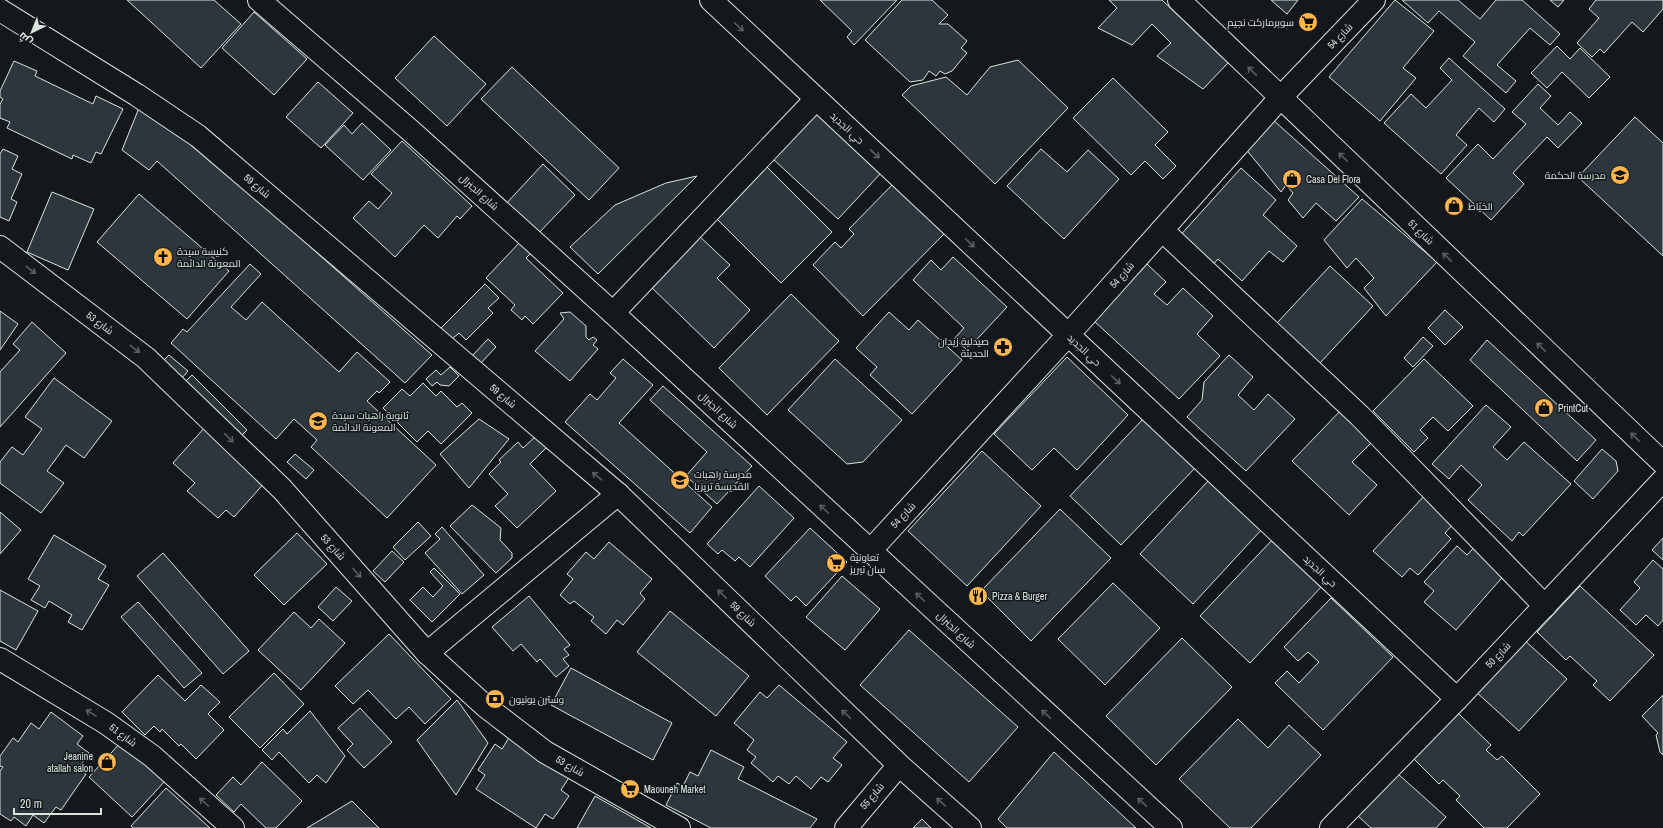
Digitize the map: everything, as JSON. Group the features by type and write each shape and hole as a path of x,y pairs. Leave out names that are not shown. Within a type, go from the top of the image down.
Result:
{"street":[{"name":"شارع الجنرال","path":"259,0 411,131 613,313 1170,828"},
{"name":"حي الجديد","path":"711,0 1457,699"},
{"name":"شارع 51","path":"1179,0 1663,464"},
{"name":"شارع 54","path":"870,551 1068,335 1280,98 1374,0"},
{"name":"شارع 59","path":"0,10 137,95 198,136 618,494 899,764 970,828"},
{"path":"613,313 816,99"},
{"path":"1162,230 1360,416 1545,606"},
{"name":"شارع 53","path":"0,247 146,358 282,489 427,653 486,706 545,752 679,828"},
{"name":"شارع 50","path":"1331,828 1457,699 1663,480"},
{"path":"427,653 618,494"},
{"name":"شارع 51","path":"0,659 106,722 152,756 233,828"},
{"name":"شارع 55","path":"846,828 899,764"}],"building":[{"path":"127,0 214,0 241,24 201,68"},
{"path":"820,0 897,0 854,45 847,37 852,31"},
{"path":"902,0 932,0 948,15 939,24 948,24 967,41 961,48 967,53 952,71 945,74 940,71 936,76 929,71 923,80 910,82 865,40"},
{"path":"1109,0 1162,0 1228,63 1203,89 1157,56 1171,43 1152,24 1132,45 1098,28 1117,8"},
{"path":"1271,0 1298,0 1287,14"},
{"path":"1395,0 1434,31 1403,68 1416,78 1380,121 1329,77"},
{"path":"1402,0 1458,0 1480,19 1496,0 1522,0 1560,34 1550,45 1530,28 1497,65 1516,81 1506,93 1463,56 1475,42 1439,11 1428,23"},
{"path":"1550,0 1564,0 1558,7"},
{"path":"1596,0 1663,0 1663,9 1643,32 1632,22 1604,53 1600,49 1592,57 1577,43 1599,18 1589,9"},
{"path":"254,12 307,59 274,95 222,48"},
{"path":"434,36 486,84 447,126 395,78"},
{"path":"1557,46 1570,59 1580,48 1610,77 1589,98 1562,72 1547,88 1531,73"},
{"path":"1449,58 1505,109 1494,122 1479,108 1456,135 1467,145 1441,174 1384,123 1411,94 1426,108 1452,80 1440,68"},
{"path":"1018,60 1068,108 995,184 902,95 911,86 946,77 967,95 990,67"},
{"path":"14,61 37,71 35,76 93,104 96,96 123,109 101,154 96,152 91,163 73,155 72,159 7,128 10,122 0,118 0,104 3,99 0,97 0,91"},
{"path":"512,67 619,168 589,200 481,99"},
{"path":"1113,78 1168,132 1155,145 1176,166 1163,179 1145,161 1131,175 1073,118"},
{"path":"318,82 353,113 321,148 286,117"},
{"path":"1538,84 1551,96 1540,108 1558,125 1570,112 1582,123 1558,148 1547,137 1513,173 1524,184 1491,220 1446,178 1478,144 1493,159 1526,124 1512,112"},
{"path":"139,108 181,132 432,355 405,383 157,161 149,170 122,150"},
{"path":"817,112 881,173 838,219 773,159"},
{"path":"1635,117 1663,143 1663,256 1578,177"},
{"path":"1272,119 1359,197 1336,221 1316,203 1303,218 1288,200 1293,193 1286,185 1281,192 1245,148"},
{"path":"362,123 391,150 363,180 325,145 344,125 352,134"},
{"path":"402,141 472,206 460,219 457,216 438,238 424,225 395,257 353,218 369,201 378,209 392,193 371,174"},
{"path":"3,149 18,156 12,169 22,174 11,199 17,202 9,221 0,217 0,154"},
{"path":"1041,149 1067,172 1088,150 1119,179 1064,239 1007,186"},
{"path":"543,164 575,195 536,236 504,206"},
{"path":"764,164 832,232 781,283 713,215"},
{"path":"1241,168 1276,200 1263,215 1297,246 1283,262 1269,251 1242,281 1218,259 1209,269 1177,239"},
{"path":"697,176 598,274 570,247 615,205 666,183"},
{"path":"894,183 944,234 863,316 813,265 835,242 841,248 854,234 849,229"},
{"path":"52,192 94,209 68,270 27,252"},
{"name":"كنيسة سيدة المعونة الدائمة","path":"139,194 229,271 187,319 97,242"},
{"path":"1362,199 1437,262 1386,316 1364,288 1374,278 1356,258 1347,268 1324,240"},
{"path":"697,234 730,265 717,278 750,310 714,348 649,285"},
{"path":"520,242 531,253 526,258 563,293 533,324 525,316 522,320 511,310 515,305 486,278"},
{"path":"953,257 1007,307 967,350 954,339 964,328 913,280 931,260 941,270"},
{"path":"250,264 261,274 231,307 246,320 262,302 339,372 357,352 390,382 379,393 377,391 367,401 436,465 387,518 311,447 317,440 294,419 276,439 171,343 183,329 187,332"},
{"path":"1147,264 1166,282 1154,294 1167,305 1183,288 1213,316 1197,334 1220,356 1179,399 1094,321"},
{"path":"1330,266 1373,306 1320,363 1277,323"},
{"path":"485,284 499,298 488,308 493,313 466,340 459,333 452,339 441,328"},
{"path":"791,294 839,341 767,415 719,368"},
{"path":"1445,310 1463,327 1445,345 1428,328"},
{"path":"0,311 18,324 0,350"},
{"path":"570,312 586,326 586,337 589,340 593,337 597,340 593,345 598,349 570,381 535,351 564,319 560,313"},
{"path":"889,312 909,330 918,320 962,360 912,414 870,375 877,367 856,348"},
{"path":"32,322 66,353 0,427 0,372 20,350 13,344"},
{"path":"1423,337 1433,346 1413,367 1404,358"},
{"path":"488,339 496,347 480,364 472,356"},
{"path":"1487,340 1596,440 1577,461 1470,360"},
{"path":"169,355 188,371 181,379 162,362"},
{"path":"1229,355 1253,377 1238,395 1254,410 1268,394 1295,419 1246,471 1187,417 1202,400 1204,382"},
{"path":"1067,357 1128,415 1077,470 1054,448 1032,470 994,434"},
{"path":"623,359 653,385 619,423 712,507 690,533 565,422 590,394 597,400 616,378 610,373"},
{"path":"835,359 902,420 863,462 847,464 788,410"},
{"path":"1424,359 1473,406 1448,431 1433,417 1420,430 1428,438 1414,452 1373,411"},
{"path":"450,367 459,376 449,386 440,385 437,382 432,386 426,379 436,370 441,375"},
{"path":"192,375 247,430 240,437 185,382"},
{"path":"54,378 112,421 84,458 66,445 47,471 64,483 41,513 0,483 0,462 12,447 23,455 42,429 25,417"},
{"path":"423,383 436,396 441,391 457,407 462,403 472,413 441,444 428,431 417,442 383,408 402,389 410,396"},
{"path":"663,386 752,466 717,504 686,476 707,452 650,400"},
{"path":"1486,405 1511,427 1493,447 1507,460 1524,442 1571,484 1523,536 1519,532 1512,541 1468,500 1482,485 1461,465 1449,479 1432,464"},
{"path":"1344,407 1376,438 1352,462 1377,485 1349,515 1292,461"},
{"path":"1144,418 1196,467 1121,545 1070,496"},
{"path":"479,419 509,439 469,488 440,454"},
{"path":"206,426 267,480 234,517 226,510 218,518 187,491 195,483 173,463"},
{"path":"536,436 547,447 530,464 556,491 517,528 495,506 508,494 489,474 501,462 499,460 518,442 523,448"},
{"path":"1602,449 1616,461 1618,471 1593,499 1574,481"},
{"path":"982,451 1041,506 967,586 908,531"},
{"path":"295,454 314,470 306,479 287,462"},
{"path":"1210,479 1263,528 1193,604 1140,554"},
{"path":"759,486 794,518 750,567 739,557 735,561 722,550 718,554 707,544"},
{"path":"1426,494 1455,522 1445,533 1451,539 1418,575 1410,568 1402,577 1373,551"},
{"path":"472,505 501,528 500,540 512,553 512,558 496,573 450,526"},
{"path":"1060,509 1111,558 1031,641 981,591"},
{"path":"0,512 21,530 0,554"},
{"path":"418,522 431,536 405,560 393,547"},
{"path":"442,527 484,575 462,594 425,553 440,539 435,534"},
{"path":"810,528 847,562 806,606 796,596 791,601 765,576"},
{"path":"297,533 327,564 284,605 254,575"},
{"path":"54,535 106,566 98,579 109,585 82,630 68,622 72,615 49,601 45,608 31,600 40,586 28,579"},
{"path":"1274,538 1323,585 1250,663 1200,616"},
{"path":"1663,538 1663,560 1652,550"},
{"path":"609,542 652,579 640,593 645,599 623,625 617,620 606,634 591,621 594,617 574,601 570,604 560,595 573,579 567,574 586,552 594,559"},
{"path":"1477,544 1507,572 1456,630 1424,602 1434,591 1424,582 1457,546 1467,555"},
{"path":"392,551 404,562 385,582 373,571"},
{"path":"163,553 249,651 223,674 137,576"},
{"path":"1653,560 1663,569 1663,620 1658,626 1646,615 1636,625 1620,610 1640,588 1634,582"},
{"path":"434,568 460,594 432,622 410,600 423,587 433,597 443,586 430,572"},
{"path":"842,576 880,609 845,650 806,617"},
{"path":"1113,583 1160,628 1105,685 1058,639"},
{"path":"1580,586 1654,655 1610,701 1593,685 1597,681 1570,656 1566,660 1537,632"},
{"path":"336,587 352,601 333,621 318,607"},
{"path":"0,590 38,611 16,650 0,641"},
{"path":"529,596 570,645 564,649 569,655 563,659 569,666 556,677 540,659 537,662 521,644 513,651 492,627"},
{"path":"1331,598 1393,657 1323,730 1275,683 1287,671 1299,683 1319,662 1308,652 1298,661 1284,647"},
{"path":"138,602 202,673 184,688 121,617"},
{"path":"670,611 749,676 716,716 637,652"},
{"path":"294,612 311,628 319,619 345,643 301,690 258,650"},
{"path":"909,630 1018,727 969,782 860,685"},
{"path":"389,634 451,699 425,724 409,707 396,719 368,690 353,704 335,686"},
{"path":"1182,638 1232,687 1156,765 1106,716"},
{"path":"1522,638 1567,679 1519,731 1474,690"},
{"path":"571,668 672,723 653,760 551,705"},
{"path":"274,673 304,704 260,748 229,717"},
{"path":"158,675 185,701 201,685 220,702 208,714 224,730 196,759 181,744 179,746 162,729 160,732 154,726 145,735 122,712"},
{"path":"779,685 847,742 833,758 842,765 828,782 821,777 811,789 796,776 789,784 778,776 773,782 751,763 756,757 747,750 754,740 734,723 760,692 767,698"},
{"path":"1663,695 1663,755 1660,752 1656,735 1658,733 1642,716"},
{"path":"457,700 488,743 456,795 417,740"},
{"path":"360,708 392,742 364,768 347,750 353,744 338,728"},
{"path":"310,711 345,756 326,783 317,775 309,783 279,752 272,760 262,750 283,729 287,734"},
{"path":"51,712 83,736 77,744 89,753 78,769 86,774 61,810 56,807 44,823 33,815 26,826 14,817 11,821 0,814 0,771 3,767 0,766 0,756 13,738 18,742 31,723 39,729"},
{"path":"1458,713 1491,745 1486,750 1497,760 1502,756 1540,794 1507,828 1484,828 1456,800 1460,796 1443,780 1439,784 1413,758"},
{"path":"1238,719 1268,748 1289,725 1321,755 1251,828 1230,828 1179,779"},
{"path":"510,736 570,776 561,790 569,796 553,819 545,814 536,828 476,789 485,775 478,770 495,744 502,749"},
{"path":"122,741 165,781 132,817 89,777"},
{"path":"711,750 744,767 738,779 817,819 810,828 711,828 666,805 677,783 683,786 690,772 698,776"},
{"path":"1054,752 1136,828 1007,828 998,819"},
{"path":"262,762 302,801 276,828 266,828 241,804 234,812 216,795 233,777 241,785"},
{"path":"1397,773 1446,817 1436,828 1371,828 1358,816"},
{"path":"166,788 210,828 133,828 131,826"},
{"path":"595,796 651,828 577,828"},
{"path":"352,801 379,828 307,828"},
{"path":"922,819 931,828 913,828"}],"place":[{"name":"سوبرماركت نجيم","path":"1308,22"},
{"name":"مدرسة الحكمة","path":"1620,175"},
{"name":"Casa Del Flora","path":"1292,179"},
{"name":"الخيّاط","path":"1454,206"},
{"name":"كنيسة سيدة المعونة الدائمة","path":"163,257"},
{"name":"صيدلية زيدان الحديثة","path":"1003,347"},
{"name":"PrintCut","path":"1544,408"},
{"name":"ثانوية راهبات سيدة المعونة الدائمة","path":"318,421"},
{"name":"مدرسة راهبات القديسة تريزيا","path":"680,480"},
{"name":"تعاونية سان تيريز","path":"836,563"},
{"name":"Pizza & Burger","path":"978,596"},
{"name":"وسترن يونيون","path":"495,699"},
{"name":"Jeanine atallah salon","path":"107,762"},
{"name":"Maouneh Market","path":"630,789"}]}
